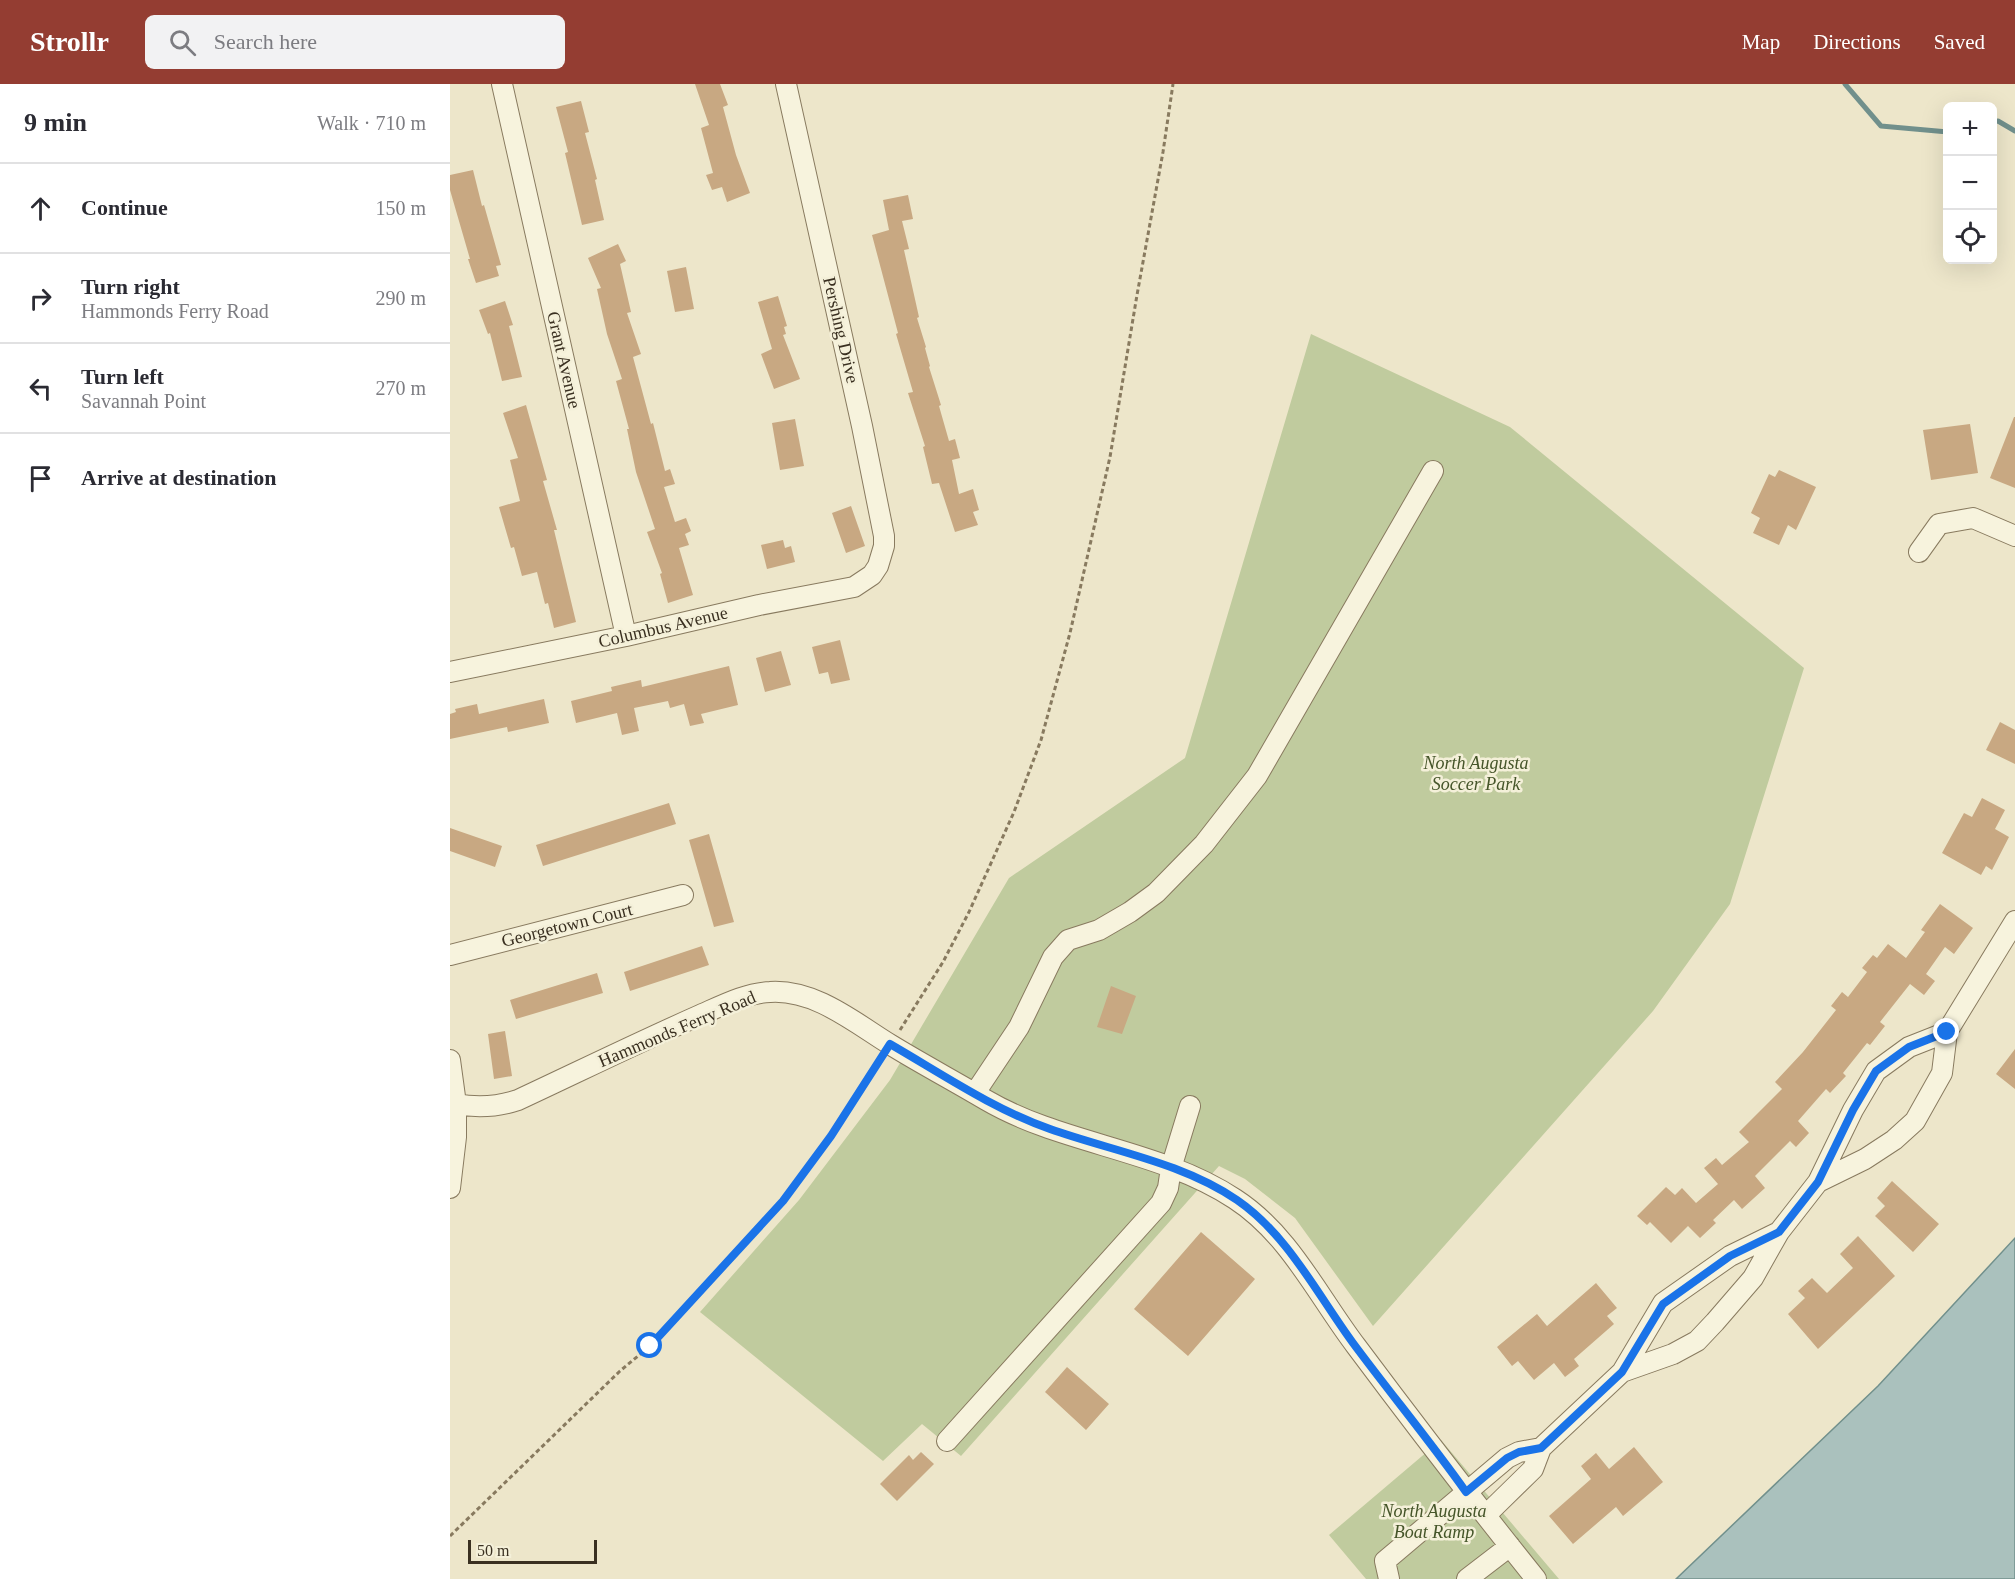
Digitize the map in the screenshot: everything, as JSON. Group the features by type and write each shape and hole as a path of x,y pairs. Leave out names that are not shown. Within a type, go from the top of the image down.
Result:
{"street":[{"name":"Grant Avenue","path":"502,84 626,636"},
{"name":"Pershing Drive","path":"786,84 862,426 884,536 883,557 872,575"},
{"path":"975,1093 1019,1028 1053,957 1068,940 1099,930 1156,893 1204,844 1257,776 1432,471"},
{"path":"1919,552 1939,524 1973,518 2015,536"},
{"name":"Columbus Avenue","path":"450,672 854,586 872,575"},
{"name":"Georgetown Court","path":"450,955 683,895"},
{"path":"1818,1182 1864,1160 1894,1140 1915,1121 1942,1072 1947,1032 2015,921"},
{"name":"Hammonds Ferry Road","path":"456,1104 488,1107 518,1100 674,1027 755,993 785,992 814,1000 1021,1118 1051,1130 1194,1176 1216,1187 1256,1214 1272,1230 1307,1275 1354,1344 1466,1492 1536,1579"},
{"path":"1622,1372 1673,1354 1697,1341 1753,1278 1779,1232 1818,1182 1853,1110 1876,1071 1909,1047 1947,1032"},
{"path":"450,1060 456,1104 456,1137 450,1188"},
{"path":"947,1441 1161,1203 1168,1188 1171,1168 1190,1106"},
{"path":"1486,1515 1533,1469 1541,1448 1622,1372 1663,1304 1730,1256 1779,1232"},
{"path":"1389,1579 1385,1561 1507,1458 1519,1452 1541,1448"},
{"path":"1467,1579 1510,1546"}],"path":[{"path":"450,1536 620,1371 650,1346 783,1201 831,1136 943,962 969,912 1014,812 1041,740 1070,633 1110,458 1173,84"}],"green space":[{"name":"North Augusta Soccer Park","path":"1311,334 1510,427 1804,668 1730,904 1653,1011 1373,1326 1295,1218 1245,1179 1219,1166 961,1456 922,1424 883,1461 700,1312 799,1200 890,1080 1009,878 1185,758"},
{"name":"North Augusta Boat Ramp","path":"1441,1440 1559,1579 1366,1579 1329,1535"}],"water":[{"path":"2015,1238 2015,1579 1676,1579 1878,1386"}],"building":[{"path":"695,84 720,84 728,105 723,107 736,155 750,193 727,202 722,187 712,190 706,175 713,173 701,128 709,125"},
{"path":"581,101 589,132 585,133 597,179 595,180 604,220 582,225 565,153 568,152 556,107"},
{"path":"473,170 501,265 496,266 499,276 476,283 450,190 450,175"},
{"path":"908,195 913,219 902,221 909,249 904,250 919,317 917,318 949,441 955,439 960,458 952,460 959,494 973,489 979,510 973,512 978,525 955,532 939,483 932,484 923,447 925,446 908,393 913,392 872,235 889,230 883,200"},
{"path":"618,244 626,261 620,264 631,312 627,313 641,354 633,357 665,471 670,469 675,484 664,487 675,522 686,518 691,531 685,534 689,545 679,548 693,595 668,603 660,574 662,573 647,532 655,529 636,472 627,429 629,429 616,381 622,379 607,334 597,289 601,288 588,258"},
{"path":"686,267 694,309 675,312 667,271"},
{"path":"778,296 787,326 784,327 786,334 783,335 800,379 774,389 761,354 772,349 758,302"},
{"path":"505,301 513,325 509,326 522,377 502,381 490,333 488,334 479,310"},
{"path":"526,405 547,480 543,481 557,530 554,530 576,622 554,628 537,572 522,576 499,507 520,501 510,460 518,458 503,413"},
{"path":"2015,417 2015,488 1990,478"},
{"path":"795,419 804,466 780,470 772,423"},
{"path":"1970,424 1978,473 1931,480 1923,430"},
{"path":"1779,470 1816,487 1796,530 1788,525 1779,545 1753,533 1760,518 1751,513 1769,474 1775,477"},
{"path":"851,506 865,546 846,553 832,513"},
{"path":"783,540 785,548 791,546 795,562 767,569 761,545"},
{"path":"840,640 850,680 831,684 828,672 819,674 812,647"},
{"path":"781,651 791,685 765,692 756,658"},
{"path":"729,666 738,705 701,714 704,723 690,726 684,704 670,708 668,701 634,708 639,731 622,735 617,713 576,723 571,701 612,691 611,687 641,680 642,687"},
{"path":"544,699 549,723 508,732 507,727 450,739 450,714 456,712 455,709 477,704 479,714"},
{"path":"2000,722 2015,730 2015,764 1986,750"},
{"path":"1982,798 2005,810 1995,829 2009,837 1992,870 1986,866 1981,875 1942,853 1964,813 1972,817"},
{"path":"669,803 676,824 543,866 536,845"},
{"path":"450,828 502,846 495,867 450,851"},
{"path":"709,834 734,922 714,927 689,840"},
{"path":"1940,904 1973,928 1954,954 1945,947 1926,974 1935,981 1924,995 1910,984 1880,1022 1885,1026 1870,1045 1867,1043 1843,1073 1846,1076 1830,1093 1826,1089 1798,1121 1809,1133 1796,1147 1790,1141 1755,1176 1765,1188 1742,1209 1734,1200 1713,1220 1716,1223 1700,1238 1688,1226 1671,1243 1650,1222 1647,1225 1637,1216 1666,1187 1675,1195 1682,1188 1696,1203 1718,1184 1704,1168 1716,1158 1722,1165 1749,1142 1739,1132 1782,1089 1775,1082 1803,1052 1836,1010 1831,1006 1842,992 1848,997 1867,972 1862,968 1873,955 1877,958 1888,944 1906,958 1925,932 1921,930"},
{"path":"702,946 709,965 630,991 624,972"},
{"path":"597,973 603,993 516,1019 510,1000"},
{"path":"1111,986 1136,996 1122,1034 1097,1027"},
{"path":"505,1031 512,1076 494,1079 488,1034"},
{"path":"2015,1049 2015,1089 1996,1074"},
{"path":"1892,1181 1939,1224 1913,1252 1875,1216 1885,1206 1877,1198"},
{"path":"1201,1232 1255,1279 1188,1356 1134,1309"},
{"path":"1858,1236 1895,1276 1818,1349 1788,1314 1805,1298 1798,1291 1812,1278 1827,1293 1853,1268 1840,1254"},
{"path":"1596,1283 1617,1308 1607,1316 1614,1324 1574,1359 1579,1366 1565,1377 1554,1363 1534,1380 1518,1361 1512,1366 1497,1347 1537,1314 1547,1326"},
{"path":"1067,1367 1109,1404 1086,1430 1045,1392"},
{"path":"1634,1447 1663,1482 1623,1516 1616,1507 1573,1544 1549,1516 1591,1479 1581,1466 1596,1453 1609,1469"},
{"path":"921,1452 934,1464 897,1501 880,1484 909,1455 913,1460"}],"waterway":[{"path":"1845,84 1881,126 1943,132"},
{"path":"1997,121 2015,131"}],"route":[{"path":"650,1346 783,1201 831,1136 890,1044 1021,1118 1051,1130 1194,1176 1216,1187 1256,1214 1272,1230 1307,1275 1354,1344 1466,1492 1507,1458 1519,1452 1541,1448 1622,1372 1663,1304 1730,1256 1779,1232 1818,1182 1853,1110 1876,1071 1909,1047 1947,1032"}]}
